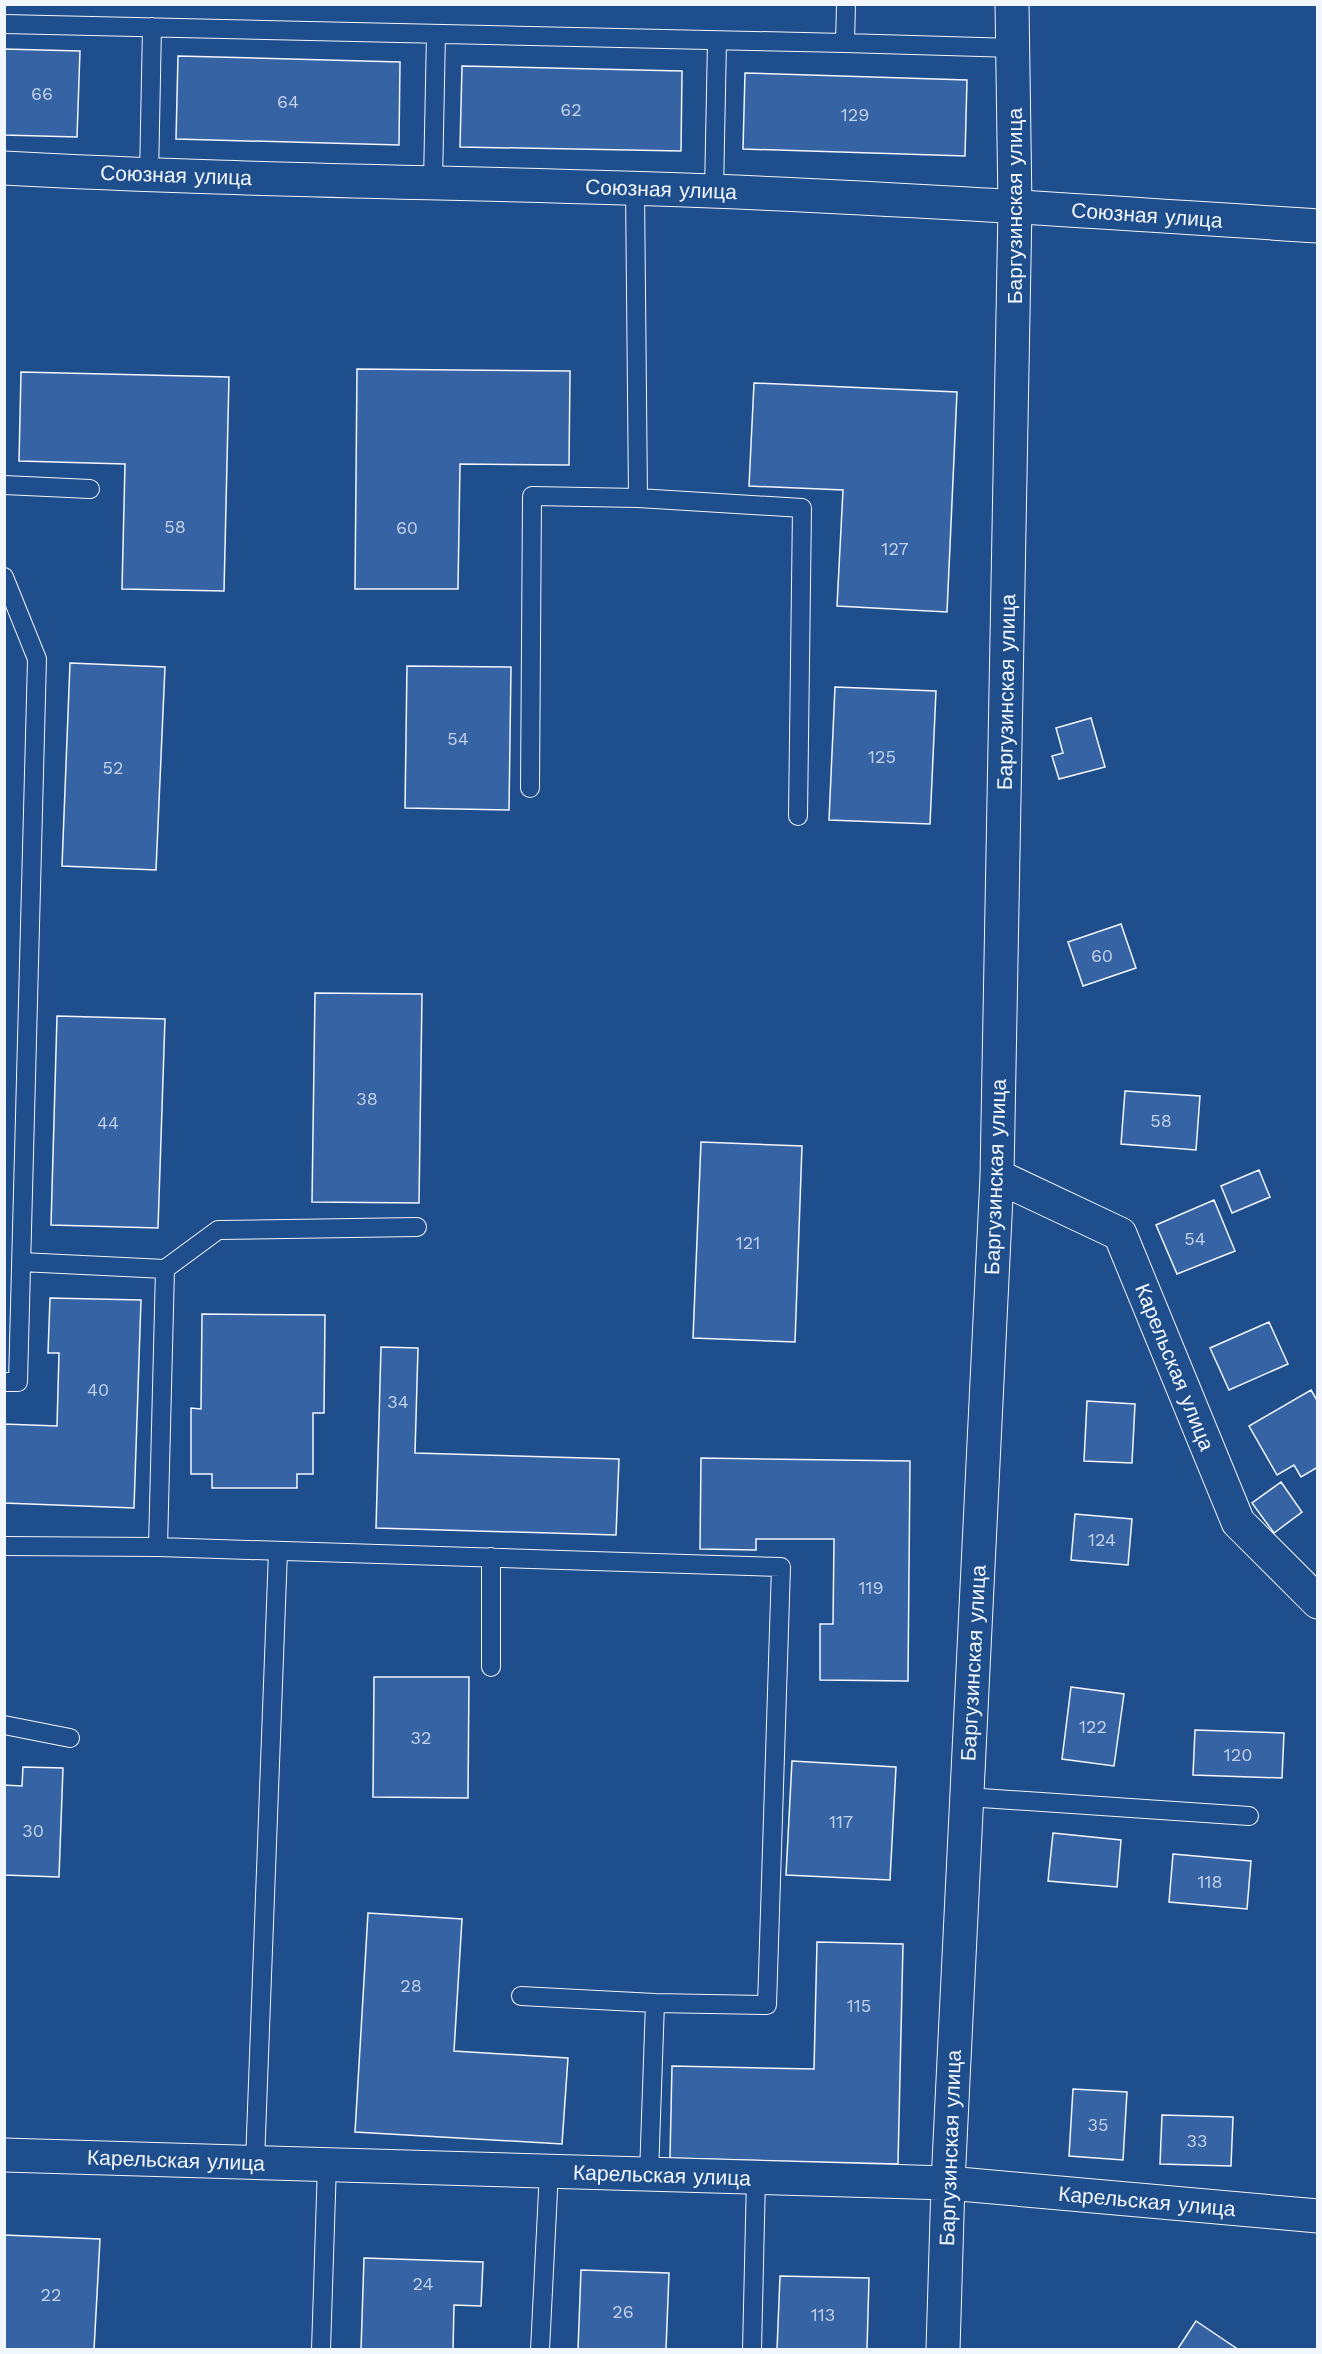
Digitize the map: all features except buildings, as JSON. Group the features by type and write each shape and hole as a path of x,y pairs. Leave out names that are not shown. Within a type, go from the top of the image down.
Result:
{"street":[{"name":"Баргузинская улица","path":"943,2349 948,2184 997,1176 1015,207 1012,4"},
{"name":"Союзная улица","path":"5,173 433,181 714,191 1317,226"},
{"name":"Карельская улица","path":"997,1176 1120,1234 1238,1522 1317,1602"},
{"name":"Карельская улица","path":"4,2155 948,2184 1317,2216"}],"lane":[{"path":"845,43 846,4"},
{"path":"4,24 1014,48"},
{"path":"149,176 152,27"},
{"path":"433,181 436,34"},
{"path":"714,191 717,40"},
{"path":"635,188 638,498"},
{"path":"4,484 90,489"},
{"path":"530,788 532,496 638,498 802,508 798,816"},
{"path":"4,577 37,659 18,1382 4,1382"},
{"path":"21,1262 165,1269 219,1230 417,1227"},
{"path":"158,1547 165,1269"},
{"path":"4,1546 158,1547 781,1567 767,2005 655,2003 521,1996"},
{"path":"255,2162 278,1551"},
{"path":"491,1557 491,1667"},
{"path":"4,1725 70,1738"},
{"path":"967,1797 1248,1816"},
{"path":"649,2174 655,2003"},
{"path":"321,2349 327,2164"},
{"path":"540,2349 549,2171"},
{"path":"752,2349 756,2178"}]}
